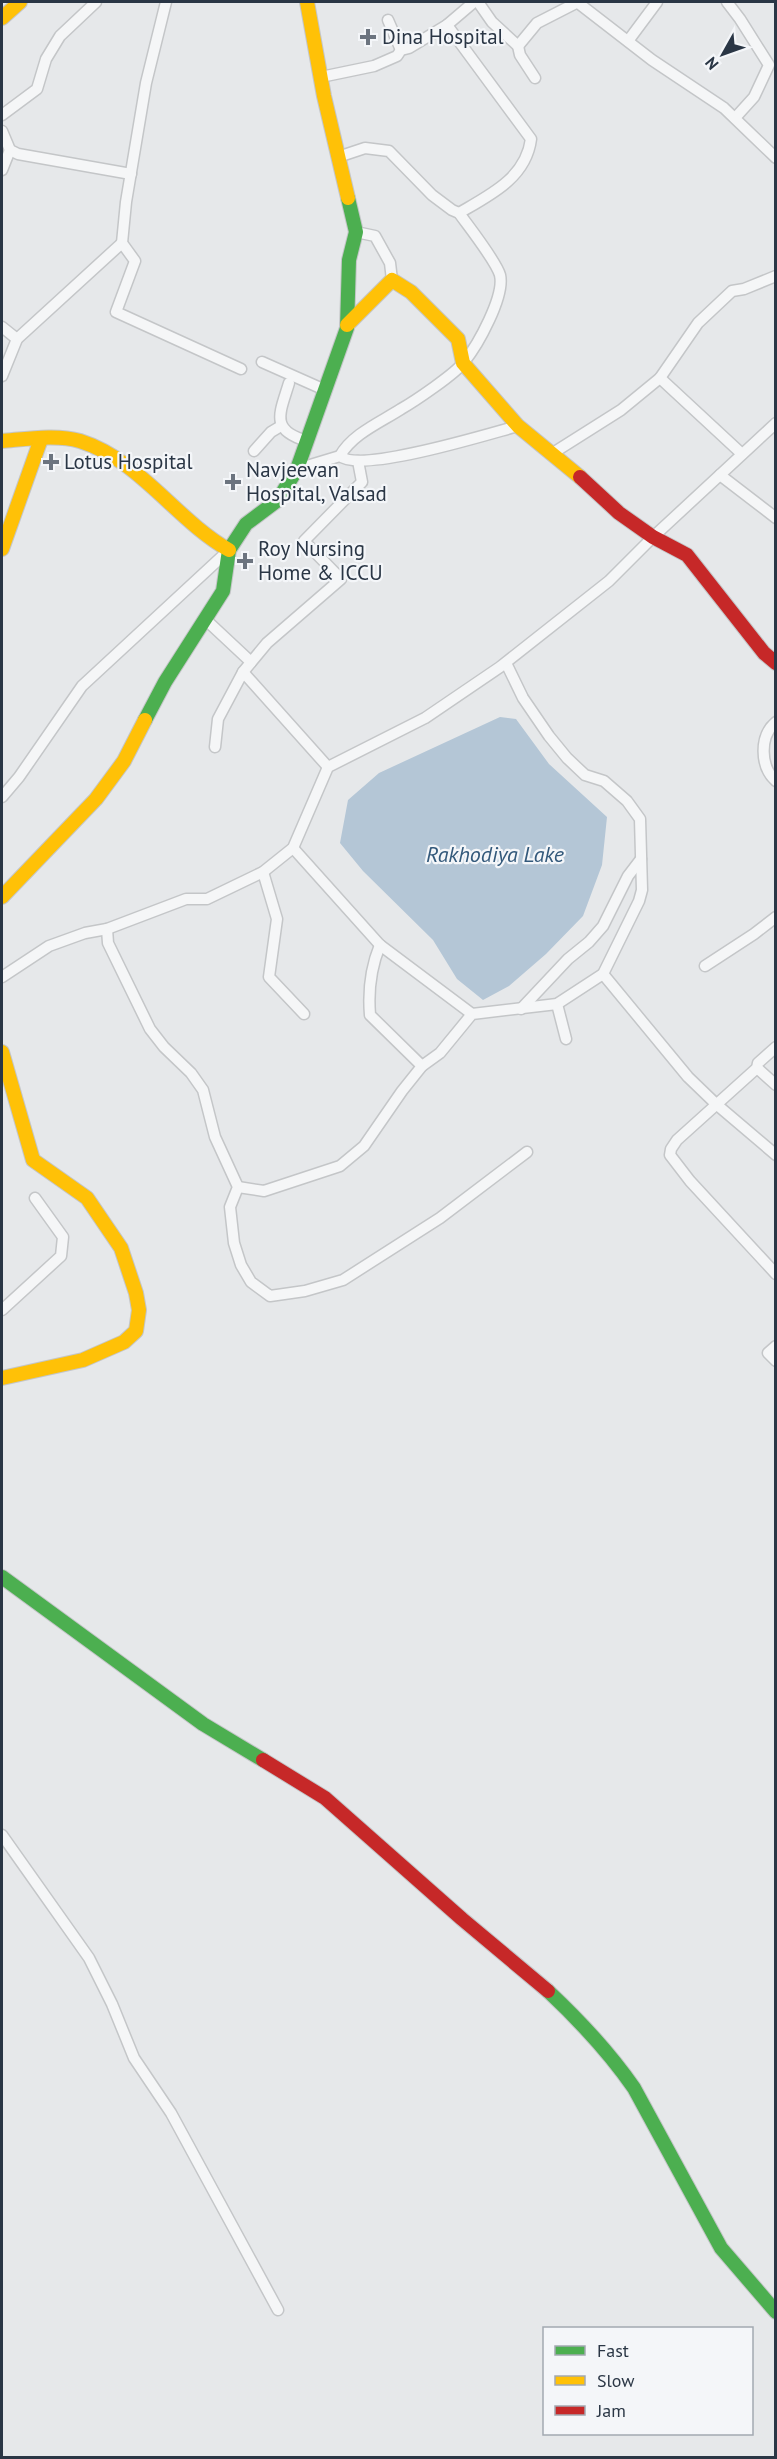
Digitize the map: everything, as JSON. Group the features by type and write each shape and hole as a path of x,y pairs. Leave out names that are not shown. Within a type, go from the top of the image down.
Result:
{"street":[{"path":"2,18 20,2"},
{"path":"2,115 37,89 46,59 60,36 96,2"},
{"path":"2,376 17,339 122,243 146,83 166,2"},
{"path":"2,797 19,777 82,686 229,550 246,524 278,500 297,469 339,354 347,325 349,260 356,232 338,157 307,2"},
{"path":"321,77 374,66 397,56 401,50 409,48 447,25 476,2 492,22 518,46 520,55 535,78"},
{"path":"518,46 537,23 578,2 627,41 724,108 776,158"},
{"path":"627,41 657,2"},
{"path":"726,2 741,19 769,64 754,97 735,118"},
{"path":"388,20 401,50"},
{"path":"447,25 531,139 529,151 512,178 459,213"},
{"path":"2,131 10,150 18,154 131,174"},
{"path":"297,469 340,456 344,448 363,432 411,403 463,363 496,307 501,286 500,272 459,213 432,195 389,151 365,148 338,157"},
{"path":"2,170 10,150"},
{"path":"356,232 375,236 390,263 392,280"},
{"path":"122,243 135,261 116,312 241,369"},
{"path":"553,453 621,410 660,378 698,323 732,291 744,289 776,276"},
{"path":"392,280 411,292 458,339 463,363 518,426 553,453 619,513 653,537 687,555 714,586 764,653 776,663"},
{"path":"347,325 392,280"},
{"path":"2,327 17,339"},
{"path":"262,362 325,390"},
{"path":"660,378 742,454"},
{"path":"289,383 279,417 281,426 290,436 307,441"},
{"path":"2,977 49,946 85,933 107,929 186,900 207,899 263,872 293,848 328,767 425,718 506,663 609,582 653,537 776,423"},
{"path":"254,451 271,432 281,426"},
{"path":"340,456 345,460 358,461 396,458 518,426"},
{"path":"2,549 41,439"},
{"path":"2,441 80,440 117,459 213,541 229,550"},
{"path":"215,747 218,719 243,672 267,643 341,579 304,541 362,482 358,461"},
{"path":"720,475 776,518"},
{"path":"2,897 96,799 124,761 165,682 222,591 229,550"},
{"path":"204,620 251,662"},
{"path":"293,848 381,945 472,1014 557,1004 603,974 639,901 642,890 640,819 627,801 604,781 585,775 567,758 523,698 506,663"},
{"path":"243,672 328,767"},
{"path":"776,722 770,727 762,756 769,776 776,781"},
{"path":"521,1009 603,926 628,876 641,859"},
{"path":"263,872 277,919 269,977 304,1014"},
{"path":"705,966 776,917"},
{"path":"107,929 108,944 150,1029 164,1047 191,1073 203,1090 215,1137 238,1186 230,1207 234,1244 250,1282 270,1296 293,1293 343,1280 440,1218 527,1152"},
{"path":"381,945 375,957 368,995 370,1015 422,1066"},
{"path":"603,974 688,1077 776,1155"},
{"path":"557,1004 566,1039"},
{"path":"238,1186 264,1191 340,1166 364,1146 422,1066 440,1053 472,1014"},
{"path":"776,1047 758,1063 757,1068 677,1140 670,1149 670,1155 690,1181 776,1274"},
{"path":"2,1052 33,1160 87,1198 121,1248 136,1293 139,1310 136,1331 124,1342 83,1360 2,1378"},
{"path":"757,1068 776,1085"},
{"path":"2,1310 61,1256 63,1237 35,1198"},
{"path":"776,1346 768,1353 776,1361"},
{"path":"2,1577 203,1724 325,1798 462,1919 534,1977 575,2016 618,2065 634,2088 721,2248 776,2312"},
{"path":"2,1835 89,1958 135,2058 171,2113 278,2310"}],"water":[{"name":"Rakhodiya Lake","path":"500,717 516,719 549,764 607,817 602,865 583,916 546,954 509,986 483,1000 457,979 433,940 363,871 340,843 348,800 379,773"}],"traffic: fast":[{"path":"145,720 165,682 223,591 229,550 246,524 278,500 297,469 347,328 349,260 356,232 348,198"},
{"path":"2,1577 203,1724 263,1760"},
{"path":"548,1991 594,2037 634,2088 721,2248 776,2312"}],"traffic: slow":[{"path":"2,18 20,2"},
{"path":"307,2 324,96 348,198"},
{"path":"347,325 392,280 411,292 458,339 463,363 518,426 580,477"},
{"path":"2,441 61,438 80,441 101,450 140,476 192,523 229,550"},
{"path":"2,549 41,439"},
{"path":"2,897 96,799 124,761 145,720"},
{"path":"2,1052 33,1160 87,1198 121,1248 136,1293 139,1310 136,1331 124,1342 83,1360 2,1378"}],"traffic: jam":[{"path":"580,477 619,513 653,537 687,555 764,653 776,663"},
{"path":"263,1760 325,1798 462,1919 548,1991"}],"place":[{"name":"Dina Hospital","path":"368,37"},
{"name":"Lotus Hospital","path":"51,462"},
{"name":"Navjeevan Hospital, Valsad","path":"233,482"},
{"name":"Roy Nursing Home & ICCU","path":"245,561"}]}
